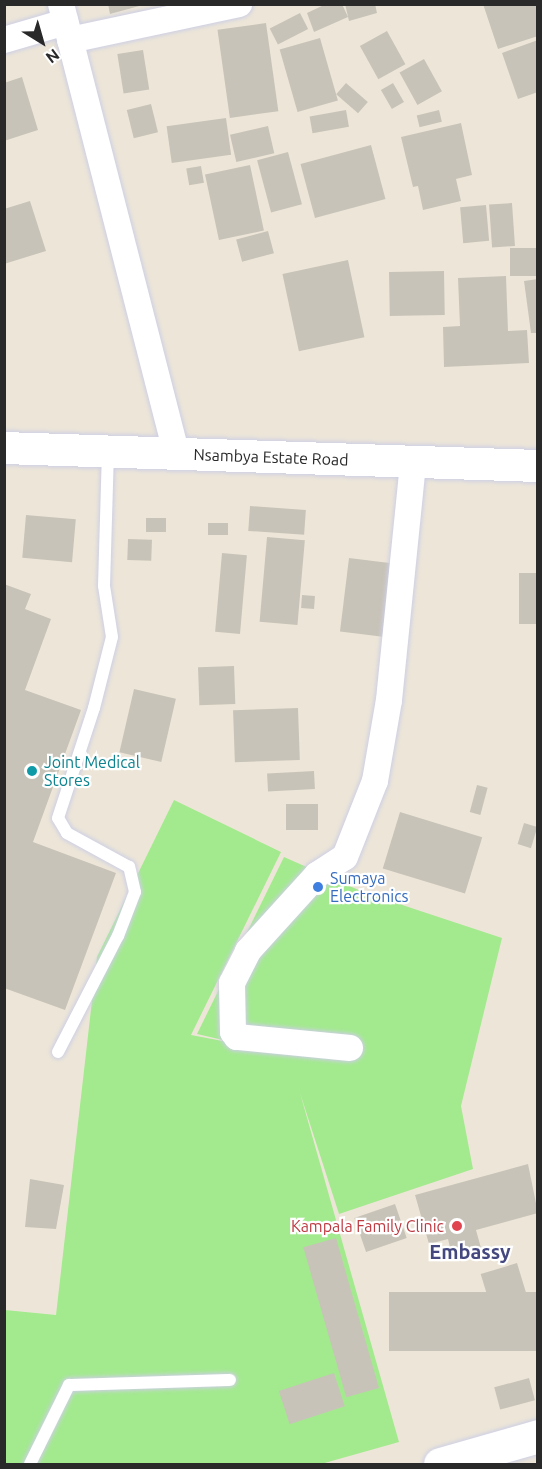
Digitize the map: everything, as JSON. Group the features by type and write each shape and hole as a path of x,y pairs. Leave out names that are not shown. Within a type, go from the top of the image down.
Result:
{"main road":[{"path":"440,1464 537,1436"}],"street":[{"path":"4,40 65,22 239,4"},
{"path":"65,22 176,453"},
{"name":"Nsambya Estate Road","path":"4,448 537,466"},
{"path":"350,1048 237,1037 233,1032 232,983 248,951 317,875 345,857 375,781 389,700 392,646 413,462"}],"lane":[{"path":"58,1053 118,936 135,892 129,867 67,833 58,818 94,708 112,637 104,586 108,451"},
{"path":"30,1464 69,1385 230,1380"}],"green space":[{"path":"174,800 281,852 191,1035 249,1046 197,1034 284,857 363,892 502,938 461,1106 473,1169 339,1214 300,1093 399,1442 321,1464 5,1464 5,1310 56,1315 97,957"}],"building":[{"path":"108,4 143,4 143,5 110,14"},
{"path":"326,4 342,4 348,17 314,32 307,13"},
{"path":"345,4 375,4 377,13 349,21"},
{"path":"483,4 538,4 538,36 498,49"},
{"path":"300,13 308,29 278,44 270,28"},
{"path":"266,23 278,111 230,118 217,30"},
{"path":"387,31 405,64 378,79 360,46"},
{"path":"320,38 338,100 298,112 280,50"},
{"path":"538,40 538,92 518,99 502,53"},
{"path":"143,50 149,90 124,94 117,54"},
{"path":"424,59 442,91 417,105 400,73"},
{"path":"22,77 38,130 4,141 4,83"},
{"path":"346,83 368,102 358,113 336,94"},
{"path":"393,83 404,102 392,109 381,90"},
{"path":"151,104 158,132 134,138 127,110"},
{"path":"346,110 349,127 313,133 310,116"},
{"path":"439,110 442,122 420,127 417,116"},
{"path":"226,118 231,155 172,163 167,126"},
{"path":"461,123 472,175 456,179 461,201 423,210 418,186 413,187 401,137"},
{"path":"268,126 274,153 236,162 230,135"},
{"path":"371,145 385,199 315,218 300,164"},
{"path":"288,152 302,204 271,212 257,160"},
{"path":"250,165 264,231 219,240 205,175"},
{"path":"201,166 204,183 189,185 186,169"},
{"path":"30,201 46,251 4,264 4,209"},
{"path":"512,203 515,246 492,247 489,205"},
{"path":"486,205 489,241 463,243 460,207"},
{"path":"268,231 274,253 242,262 236,240"},
{"path":"510,248 538,248 538,276 510,276"},
{"path":"348,260 364,337 299,351 282,274"},
{"path":"444,271 445,315 390,316 389,272"},
{"path":"506,276 508,331 527,330 529,363 444,367 443,327 460,326 458,278"},
{"path":"538,279 538,333 531,333 524,281"},
{"path":"250,506 306,510 304,535 248,531"},
{"path":"26,515 76,519 72,562 22,558"},
{"path":"146,518 166,518 166,532 146,532"},
{"path":"208,523 228,523 228,535 208,535"},
{"path":"267,537 305,540 297,625 260,622"},
{"path":"128,539 152,540 151,561 127,560"},
{"path":"222,553 247,555 240,634 215,632"},
{"path":"349,558 396,564 387,637 340,631"},
{"path":"519,573 538,573 538,624 519,624"},
{"path":"4,584 31,594 25,609 51,619 25,690 81,710 33,842 116,873 65,1010 4,988"},
{"path":"302,595 315,596 314,609 301,608"},
{"path":"234,666 235,704 199,705 198,667"},
{"path":"134,689 176,699 161,762 119,752"},
{"path":"298,708 300,760 235,762 233,710"},
{"path":"314,771 315,789 268,791 267,773"},
{"path":"477,785 488,788 480,815 470,812"},
{"path":"286,804 318,804 318,830 286,830"},
{"path":"400,812 482,837 465,894 383,868"},
{"path":"524,823 537,827 531,848 518,844"},
{"path":"528,1164 538,1213 476,1230 481,1248 452,1256 448,1239 429,1244 415,1195"},
{"path":"30,1179 64,1185 56,1229 25,1227"},
{"path":"395,1204 407,1238 366,1252 354,1218"},
{"path":"336,1238 379,1388 346,1397 303,1247"},
{"path":"517,1263 526,1293 490,1304 481,1274"},
{"path":"389,1292 538,1292 538,1351 389,1351"},
{"path":"334,1373 345,1406 290,1424 279,1391"},
{"path":"529,1378 535,1400 500,1410 494,1387"}],"place":[{"name":"Joint Medical Stores","path":"32,771"},
{"name":"Sumaya Electronics","path":"318,887"},
{"name":"Kampala Family Clinic","path":"457,1226"}],"district":[{"name":"Embassy","path":"470,1251"}]}
